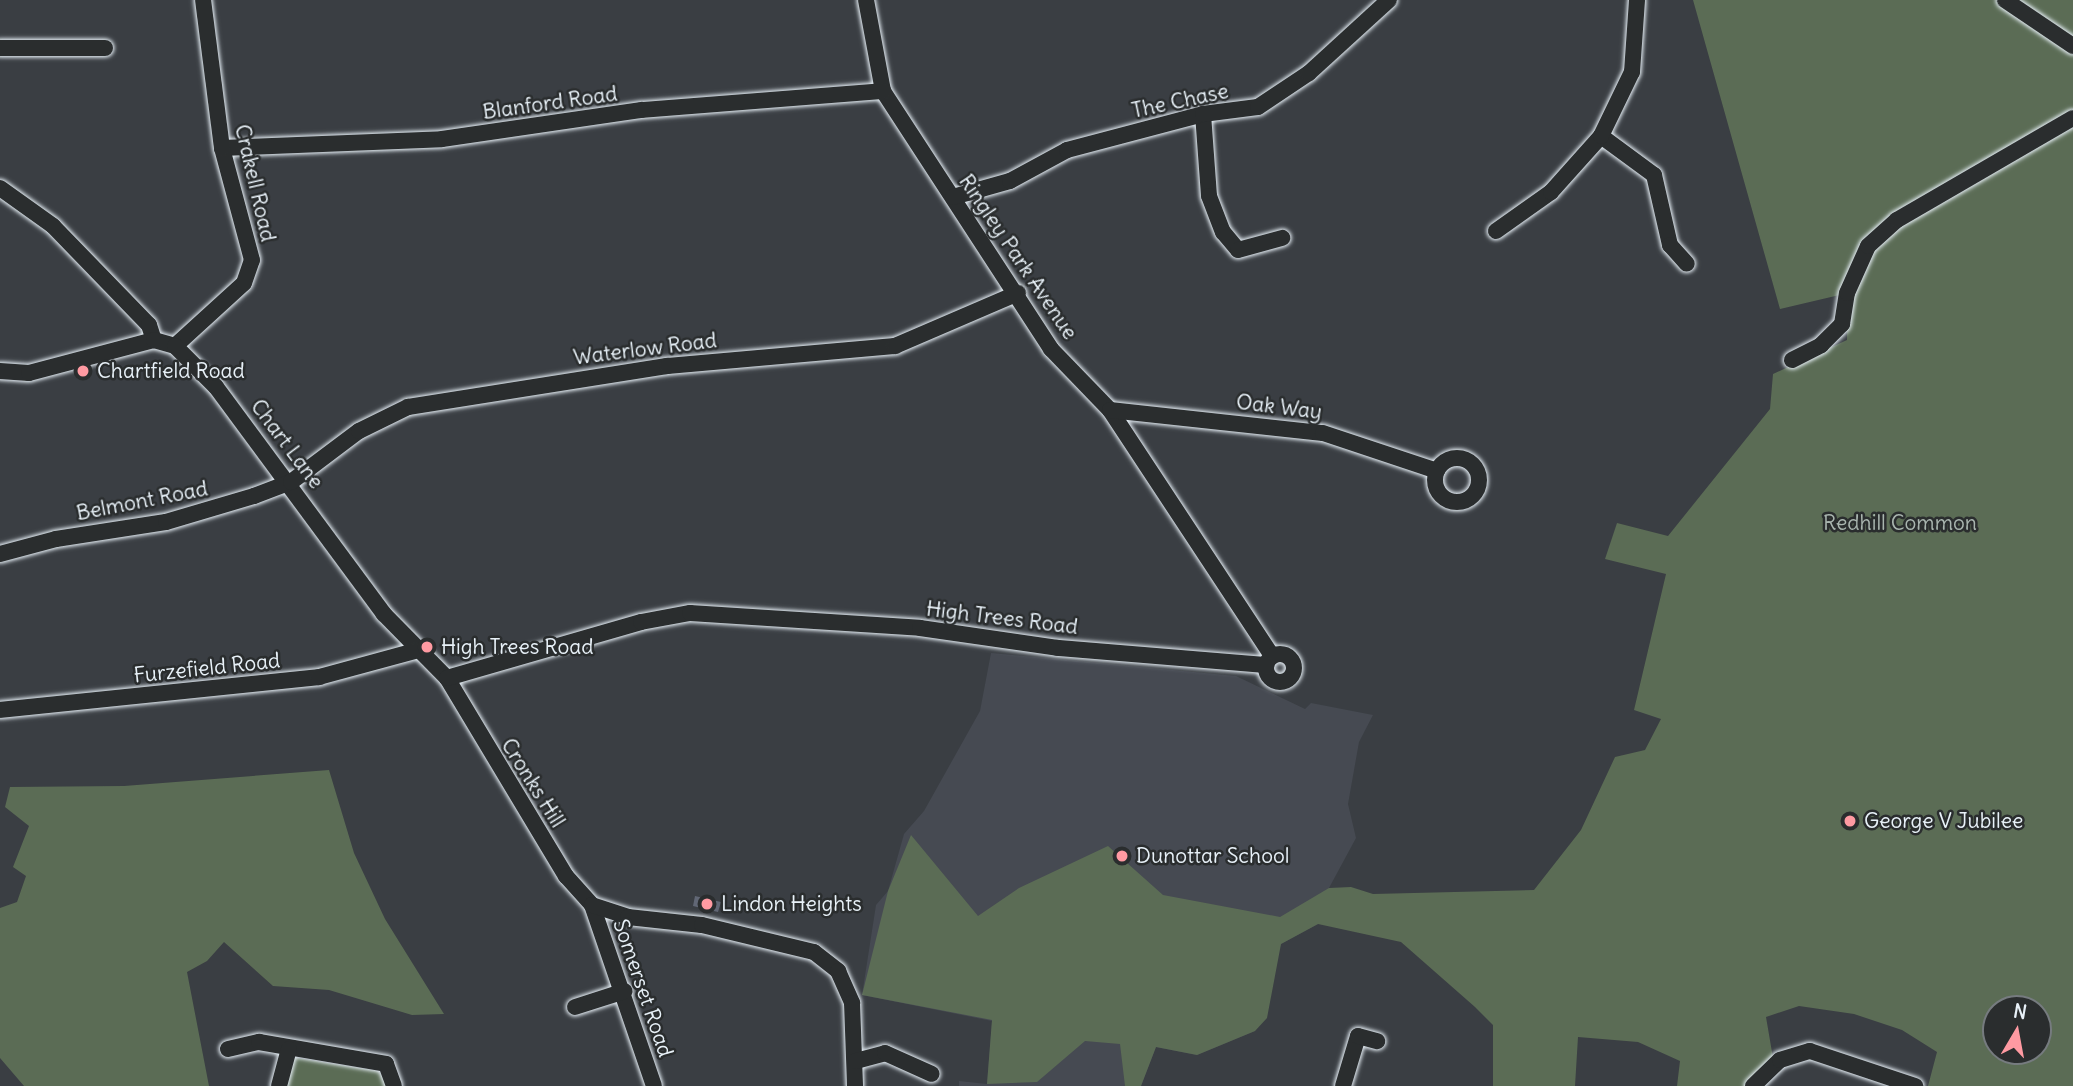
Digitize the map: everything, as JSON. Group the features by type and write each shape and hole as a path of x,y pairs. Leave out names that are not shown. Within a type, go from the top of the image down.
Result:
{"street":[{"name":"Crakell Road","path":"175,346 249,272 251,260 222,148 203,0"},
{"name":"Ringley Park Avenue","path":"866,0 883,92 1018,293 1051,349 1110,410 1269,660"},
{"name":"The Chase","path":"953,197 1010,181 1067,150 1203,114 1258,107 1309,73 1389,0"},
{"path":"1496,231 1550,192 1601,136 1633,72 1637,0"},
{"path":"2005,0 2073,46"},
{"path":"0,48 105,48"},
{"name":"Blanford Road","path":"222,148 442,139 642,110 883,92"},
{"path":"1203,114 1209,196 1223,233 1238,250 1282,238"},
{"path":"1792,360 1821,345 1842,324 1847,293 1868,246 1897,220 2073,118"},
{"path":"1601,136 1654,175 1670,245 1687,264"},
{"path":"0,188 53,226 149,325 154,340"},
{"name":"Waterlow Road","path":"290,482 359,431 408,407 667,366 895,346 1018,293"},
{"name":"Chart Lane","path":"0,383 7,373 154,340 175,346 216,387 415,651 447,678"},
{"name":"Oak Way","path":"1110,410 1323,433 1437,471"},
{"name":"Belmont Road","path":"0,554 56,539 166,522 290,482"},
{"name":"High Trees Road","path":"447,678 641,622 690,613 920,628 1058,648 1269,660"},
{"name":"Furzefield Road","path":"0,710 319,677 415,651"},
{"name":"Cronks Hill","path":"447,678 566,876 592,905"},
{"path":"592,905 628,917 702,925 814,952 838,971 852,1003 855,1086"},
{"name":"Somerset Road","path":"592,905 625,990 654,1086"},
{"path":"575,1007 625,990"},
{"path":"1343,1086 1354,1034 1377,1041"},
{"path":"228,1049 259,1042 386,1064 394,1086"},
{"path":"278,1086 289,1049"},
{"path":"1753,1086 1780,1060 1810,1051 1915,1086"},
{"path":"856,1061 885,1053 932,1074"}],"shaded area":[{"name":"Dunottar School","path":"991,653 1236,676 1305,709 1311,703 1373,715 1359,742 1348,804 1356,838 1329,888 1318,924 1281,944 1255,1031 1197,1055 1156,1047 1141,1086 959,1086 959,1081 987,1084 992,1021 862,995 876,905 888,891 904,834 924,811 980,711"}],"green space":[{"name":"Redhill Common","path":"1693,0 2073,0 2073,1086 1928,1086 1937,1052 1902,1030 1854,1014 1799,1006 1766,1017 1773,1058 1745,1086 1677,1086 1680,1061 1638,1042 1578,1037 1575,1086 1493,1086 1493,1025 1475,1007 1401,942 1318,924 1281,944 1267,1018 1255,1031 1197,1055 1156,1047 1141,1086 1125,1086 1120,1044 1085,1041 1037,1082 987,1084 992,1020 862,995 888,891 911,835 978,916 1019,888 1108,846 1163,895 1280,917 1329,888 1351,887 1373,894 1534,890 1581,830 1615,757 1645,750 1661,719 1634,710 1666,574 1605,559 1617,523 1668,536 1770,409 1773,374 1847,340 1848,293 1780,309"},
{"path":"329,770 354,853 385,919 444,1014 412,1015 329,990 273,986 224,942 207,961 187,972 209,1086 24,1086 0,1058 0,908 17,902 26,876 13,867 29,826 5,807 10,787 124,786"},
{"path":"291,1057 378,1071 390,1086 285,1086"}],"building":[{"name":"Lindon Heights","path":"695,896 721,902 718,912 693,906"}],"place":[{"name":"Chartfield Road","path":"83,371"},
{"name":"High Trees Road","path":"427,647"},
{"name":"George V Jubilee","path":"1850,821"},
{"name":"Dunottar School","path":"1122,856"},
{"name":"Lindon Heights","path":"707,904"}]}
